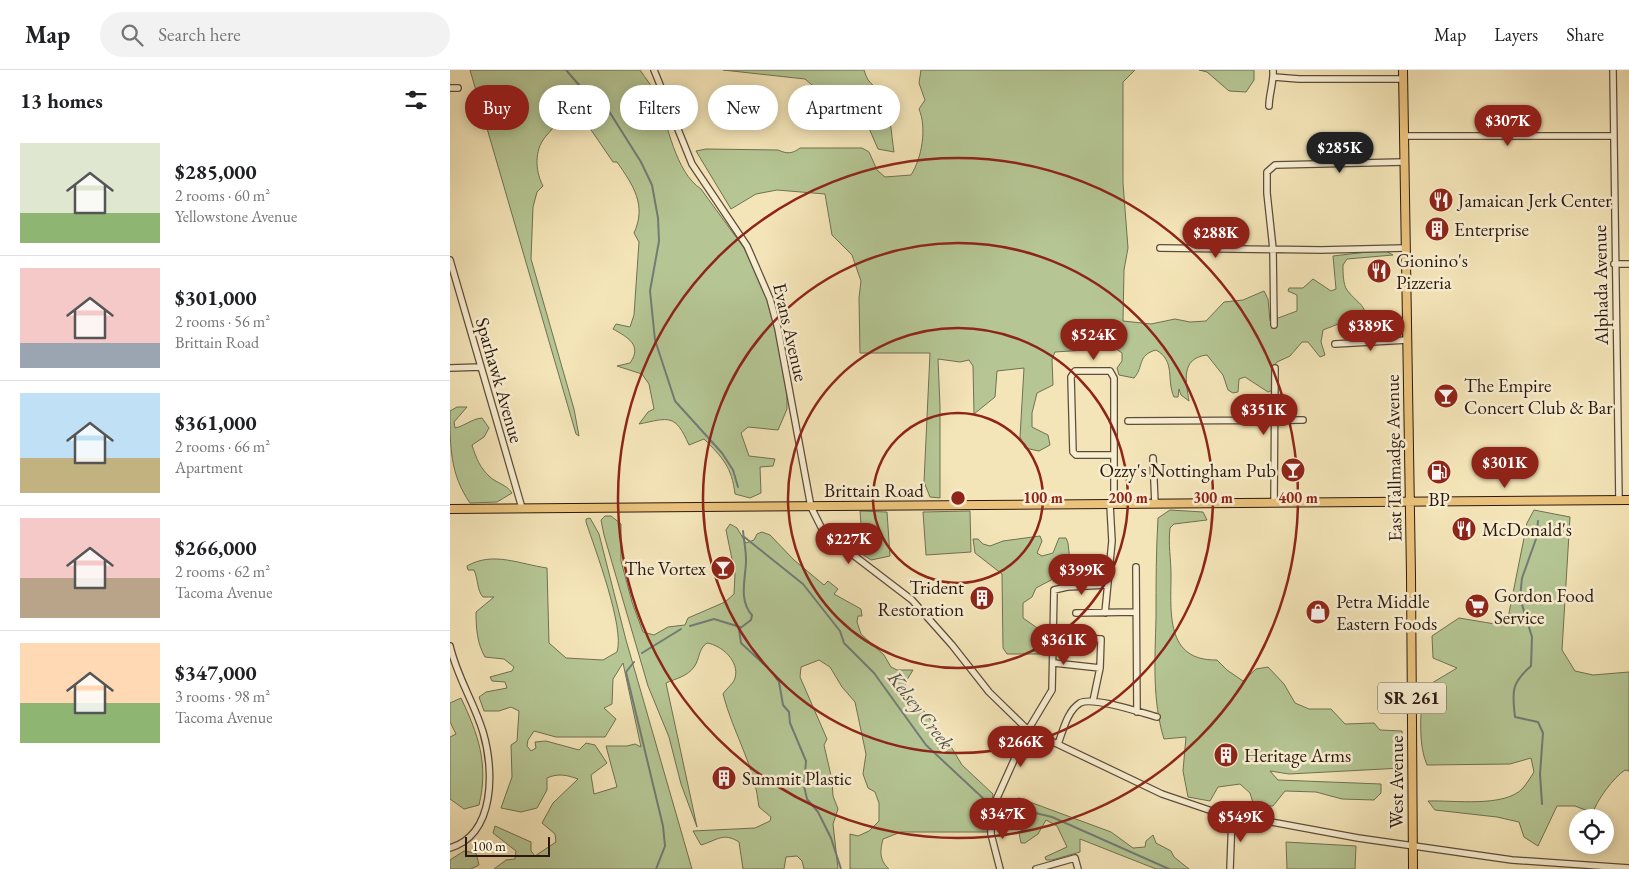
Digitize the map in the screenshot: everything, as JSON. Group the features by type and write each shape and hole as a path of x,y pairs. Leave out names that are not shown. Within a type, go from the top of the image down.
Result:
{"main road":[{"name":"East Tallmadge Avenue","path":"1403,74 1404,248 1411,576"},
{"name":"Brittain Road","path":"450,509 1112,505 1410,500 1629,500"},
{"name":"West Avenue","path":"1411,576 1413,869"}],"street":[{"name":"Evans Avenue","path":"654,70 692,164 704,185 747,246 770,298 778,329 811,507 821,527 831,538 903,591 934,623 988,692 1028,730 1167,796 1232,816 1412,846 1518,860 1606,868 1629,868"},
{"path":"1269,106 1269,91 1274,77 1273,70"},
{"name":"Alphada Avenue","path":"1613,70 1618,500"},
{"path":"1274,77 1299,79 1403,74"},
{"path":"450,88 458,88"},
{"path":"1404,136 1613,136"},
{"path":"1274,325 1274,249 1267,193 1268,172 1271,168 1275,165 1404,162"},
{"path":"1160,248 1404,248"},
{"name":"Sparhawk Avenue","path":"450,260 522,508"},
{"path":"1614,264 1629,264"},
{"path":"1335,344 1406,340"},
{"path":"450,368 481,367"},
{"path":"1274,503 1275,368"},
{"path":"1105,613 1112,541 1114,455 1113,374 1110,371 1075,371 1071,377 1073,452 1076,455 1114,455"},
{"path":"1128,421 1302,420"},
{"path":"1153,458 1154,504"},
{"path":"1136,567 1137,712"},
{"path":"1000,869 991,834 993,811 1028,730 1052,690 1054,590 1066,586 1107,585"},
{"path":"1076,613 1136,612"},
{"path":"1054,637 1101,640 1100,668 1093,701"},
{"path":"450,646 462,686 483,731 489,770 486,810 480,823 471,837 450,848"},
{"path":"1054,663 1100,668"},
{"path":"1058,744 1070,714 1081,703 1093,701 1157,717"},
{"path":"1230,869 1232,816"},
{"path":"1036,869 1075,858 1078,869"}],"green space":[{"path":"470,70 640,70 650,85 620,85 620,130 668,130 673,147 685,171 701,189 744,248 766,295 777,334 787,395 787,409 778,430 748,427 741,433 749,456 775,459 773,466 760,467 761,493 750,498 735,494 729,469 716,451 704,439 689,445 680,427 670,420 658,420 639,424 648,412 654,409 649,384 642,374 617,366 630,363 635,351 632,342 613,329 616,324 630,327 634,315 639,242 634,233 638,223 639,204 628,179 617,162 613,162 591,130 610,130 610,85 539,85 539,130 551,130 540,145 537,157 539,175 543,186 537,192 533,207 531,259 574,409 579,436 576,434 487,130 529,130 529,85 474,85"},
{"path":"723,70 864,70 873,85 812,85 805,79"},
{"path":"921,70 1135,70 1123,82 1123,183 1128,248 1124,270 1123,321 1151,324 1175,319 1190,322 1206,321 1224,302 1243,300 1264,291 1268,299 1270,321 1297,311 1297,295 1288,291 1289,288 1303,288 1313,279 1331,291 1336,289 1333,256 1384,250 1393,255 1347,259 1343,265 1346,288 1364,309 1366,328 1359,329 1356,317 1323,330 1321,342 1325,355 1320,357 1308,342 1302,342 1290,356 1277,362 1273,367 1273,390 1268,392 1245,377 1239,379 1238,392 1233,393 1228,390 1223,375 1207,355 1198,357 1192,361 1187,372 1189,401 1181,395 1179,389 1178,397 1174,397 1168,365 1162,354 1156,350 1143,358 1134,378 1119,375 1117,368 1122,361 1122,353 1115,348 1055,352 1052,359 1053,385 1037,393 1032,413 1032,427 1048,435 1050,445 1039,451 1025,448 1020,437 1024,368 997,371 995,397 974,414 973,366 969,360 960,362 938,359 940,498 930,497 924,482 930,353 860,353 859,298 861,281 852,255 832,235 825,194 777,190 756,194 731,209 696,151 706,149 778,150 789,153 800,148 862,148 869,152 877,170 885,177 911,175 918,160 923,134 919,109 925,100 919,83"},
{"path":"1199,70 1254,70 1254,80 1246,92 1229,91 1207,72"},
{"path":"870,130 891,130 894,152 878,149"},
{"path":"457,407 467,407 454,422 455,428 482,418 489,428 484,437 472,445 484,470 490,477 512,493 497,502 470,503 458,481 452,460 450,424 450,411"},
{"path":"1170,510 1203,512 1207,520 1174,524 1170,528 1171,604 1174,632 1188,652 1200,658 1217,660 1243,681 1256,669 1268,667 1284,684 1295,703 1309,709 1331,709 1345,724 1374,723 1380,730 1402,731 1404,764 1402,768 1289,774 1270,771 1278,780 1381,784 1381,793 1374,800 1342,799 1316,792 1285,791 1273,806 1254,806 1250,793 1240,784 1218,787 1210,801 1188,797 1183,771 1186,737 1164,739 1156,694 1156,555 1158,518"},
{"path":"1534,510 1570,517 1562,650 1575,671 1593,675 1629,672 1629,771 1625,770 1611,784 1595,809 1557,806 1538,846 1524,837 1519,822 1497,817 1435,810 1428,801 1492,801 1515,794 1523,788 1534,772 1531,758 1510,764 1427,765 1422,748 1421,730 1422,694 1432,683 1457,668 1433,658 1432,636 1459,618 1495,624 1508,618 1527,523"},
{"path":"860,511 887,512 890,556 871,560 838,538 862,537"},
{"path":"970,511 971,552 926,555 923,512"},
{"path":"605,516 611,516 621,524 621,561 632,602 643,632 654,635 668,627 685,625 688,618 725,602 734,594 735,574 726,530 730,524 737,528 746,543 754,540 757,534 762,532 770,535 794,560 824,585 828,581 838,589 834,594 861,609 862,616 858,616 857,622 861,634 884,655 891,667 897,670 913,670 905,683 907,689 950,745 962,765 993,794 987,832 901,832 883,839 881,855 883,862 889,869 850,869 850,834 858,836 869,831 879,821 879,803 875,792 868,788 863,774 866,754 855,702 842,687 830,667 819,660 801,667 800,677 827,739 824,745 832,780 833,796 838,809 833,824 838,869 804,869 802,861 797,856 786,857 784,869 743,869 739,842 724,837 701,845 693,831 755,828 770,821 771,817 759,807 753,778 723,694 734,680 735,666 723,650 707,643 702,648 696,664 688,673 666,683 697,827 681,784 669,737 648,686 604,535 601,520"},
{"path":"590,518 599,534 626,640 692,869 494,869 506,860 515,859 516,851 493,833 495,826 531,842 531,851 535,856 556,842 555,834 542,823 553,803 578,779 562,775 547,778 547,790 537,808 521,812 501,808 512,777 511,745 517,741 519,711 511,707 499,711 484,711 479,697 486,692 507,688 505,682 492,681 490,677 512,671 514,667 504,659 485,657 482,652 476,624 476,612 494,597 483,597 474,570 468,570 467,566 487,559 496,559 547,568 549,643 566,658 603,660 617,652 617,625 608,588 586,519","holes":["623,663 641,747 635,744 606,746 617,787 594,794 591,775 607,763 595,745 586,743 579,750 546,741 535,742 536,748 531,751 527,746 528,740 534,731 556,737 605,737 616,719 604,708 612,704 613,679"]},
{"path":"1040,536 1042,541 1037,553 1042,556 1053,553 1059,538 1066,538 1070,561 1053,579 1036,588 1032,597 1023,603 1023,618 1043,632 1040,654 1007,654 1003,648 1002,574 975,553 973,539 978,539 983,544 990,546 1003,541"},
{"path":"461,698 477,737 483,776 479,805 464,809 450,799 450,737 456,734 450,722 450,703"},
{"path":"1019,798 1111,832 1133,848 1145,847 1146,841 1153,835 1156,843 1171,851 1174,857 1189,869 1156,869 1080,839 1080,852 1046,860 1045,857 1067,847 1057,826 1046,820 1038,834 1025,843 1021,843 1019,833 1030,821 1029,817 1018,818 1009,815 1004,818 1001,816 1004,802"},
{"path":"1286,842 1356,846 1355,869 1287,869"},
{"path":"464,851 476,853 479,865 471,869 450,869 450,860"}],"waterway":[{"name":"Kelsey Creek","path":"566,70 593,101 607,108 641,162 652,185 658,218 659,241 650,291 655,340 675,401 722,453 733,470 738,487"},
{"path":"1538,521 1536,539 1522,578 1520,598 1532,637 1531,666 1516,683 1513,701 1515,717 1538,722 1543,733 1540,774 1542,804"},
{"path":"743,531 746,560 744,596 745,603 752,615 751,620 739,629 741,643 771,671 779,682 783,705 789,712 790,723 806,761 804,786 807,799 818,812 831,838 841,869"},
{"name":"Kelsey Creek","path":"743,536 803,584 840,631 844,643 874,673 926,745 986,801 1052,817 1169,869"},
{"path":"690,626 714,619 740,627"},
{"path":"642,653 681,629"},
{"path":"634,662 626,672 663,826 665,846 656,869"}],"place":[{"name":"Jamaican Jerk Center","path":"1441,200"},
{"name":"Enterprise","path":"1437,229"},
{"name":"Gionino's Pizzeria","path":"1379,271"},
{"name":"The Empire Concert Club & Bar","path":"1446,396"},
{"name":"Ozzy's Nottingham Pub","path":"1293,470"},
{"name":"BP","path":"1439,472"},
{"name":"McDonald's","path":"1464,529"},
{"name":"The Vortex","path":"723,568"},
{"name":"Trident Restoration","path":"982,598"},
{"name":"Gordon Food Service","path":"1477,606"},
{"name":"Petra Middle Eastern Foods","path":"1318,612"},
{"name":"Heritage Arms","path":"1226,755"},
{"name":"Summit Plastic","path":"724,778"}]}
